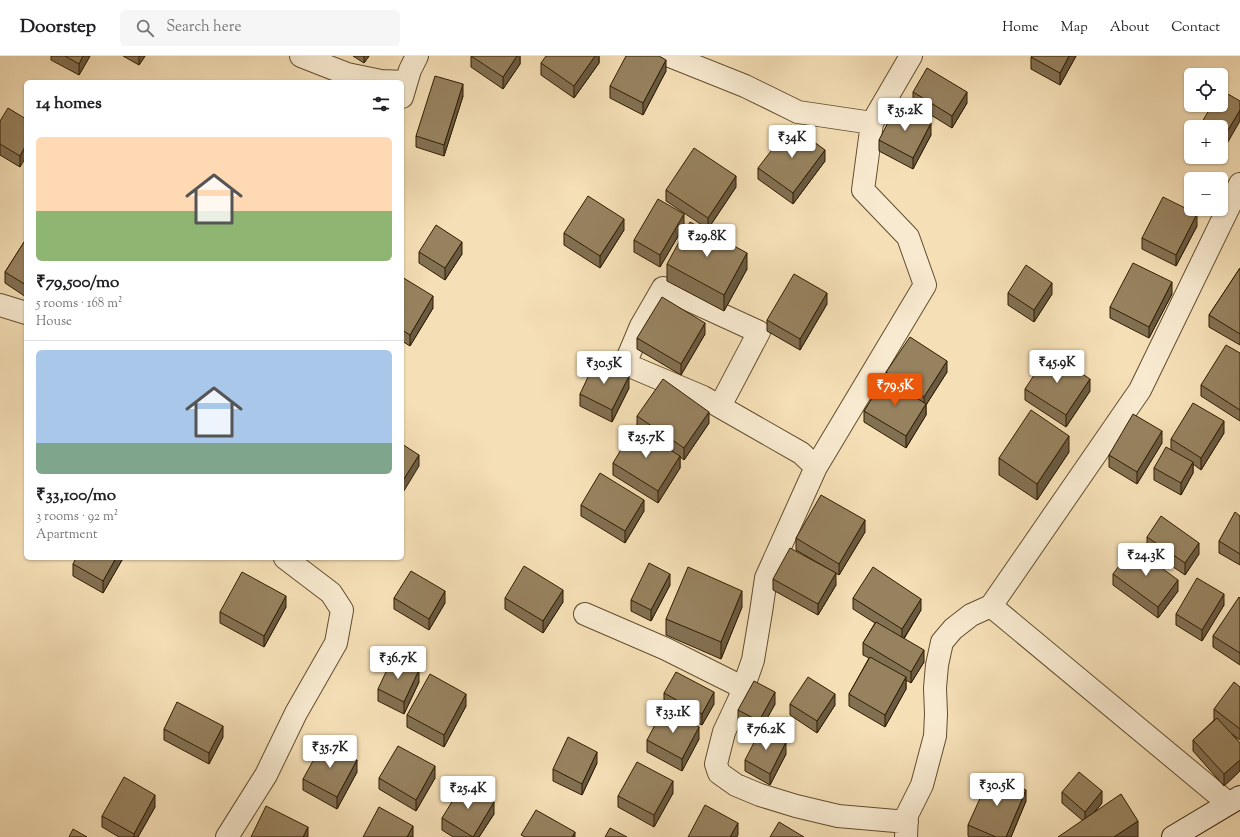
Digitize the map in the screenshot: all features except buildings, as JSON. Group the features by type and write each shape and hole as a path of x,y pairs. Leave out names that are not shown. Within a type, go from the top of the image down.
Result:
{"street":[{"path":"301,56 347,74 376,80"},
{"path":"404,89 410,70 417,56"},
{"path":"670,56 745,86 798,112 872,123"},
{"path":"911,56 872,123 863,190 908,237 925,285 816,467 766,578 762,612 753,660 744,688 720,743 716,764 719,773 736,785 760,795 796,806 838,816 907,829 907,815 922,785 935,736 935,688 937,665 942,642 953,629 970,615 991,606 1140,390 1240,184"},
{"path":"720,406 759,332 663,288 641,326 625,364 703,397 720,406 801,453 816,467"},
{"path":"0,305 24,313"},
{"path":"227,837 266,775 296,713 336,643 342,610 331,593 288,560"},
{"path":"991,606 1234,800 1173,837"},
{"path":"586,614 666,649 744,688"}]}
